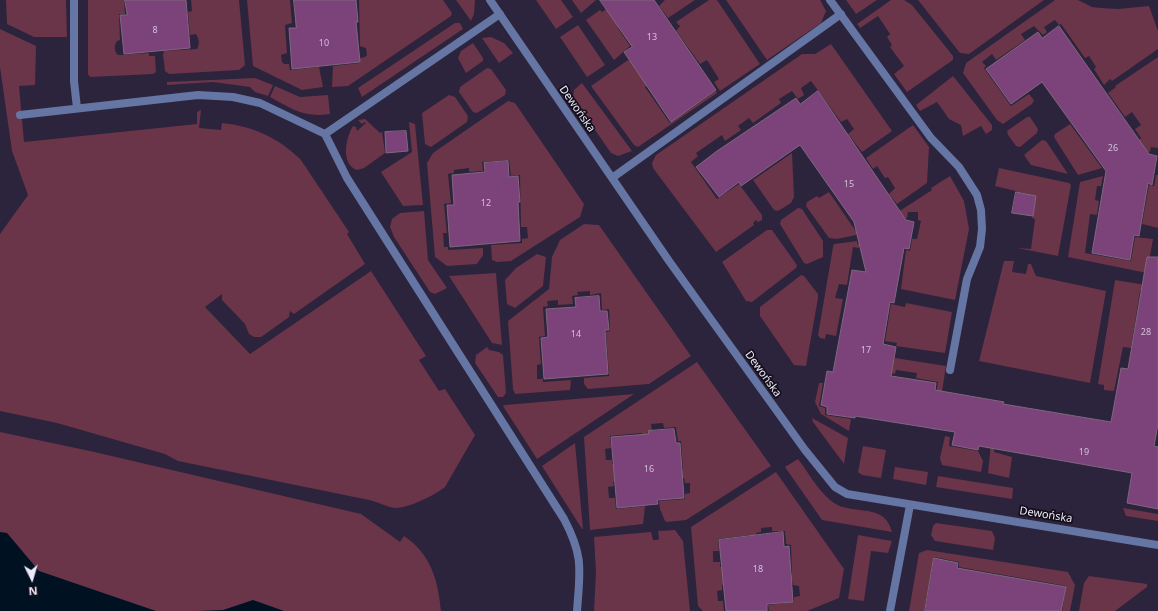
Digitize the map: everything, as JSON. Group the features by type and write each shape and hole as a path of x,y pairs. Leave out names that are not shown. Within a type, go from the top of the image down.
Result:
{"street":[{"path":"74,0 74,81 77,108"},
{"name":"Dewońska","path":"490,0 612,178 792,432 834,487 848,494 1158,545"},
{"path":"830,0 931,138 959,167 977,195 981,210 982,229 980,247 967,279 950,370"},
{"path":"325,134 500,14"},
{"path":"612,178 840,14"},
{"path":"20,115 198,95 216,95 260,103 325,134 347,178 564,519 574,539 579,557 580,569 577,611"},
{"path":"890,611 910,504"}],"shaded area":[{"path":"6,0 66,0 67,37 34,37 7,24"},
{"path":"88,0 124,0 125,14 119,14 120,40 117,41 115,45 116,52 118,55 149,53 149,56 155,56 156,72 153,74 90,77 88,74"},
{"path":"191,0 239,0 245,65 239,70 169,74 165,71 164,51 197,49 199,45 196,34 190,35 188,12 192,11"},
{"path":"247,0 290,0 292,23 285,25 287,53 281,55 282,62 284,64 289,64 290,70 319,67 323,87 302,90 253,66"},
{"path":"359,0 443,0 452,13 451,16 348,86 332,87 333,66 360,63 360,58 367,55 366,48 360,46"},
{"path":"456,0 475,0 474,14 471,21"},
{"path":"536,0 561,0 573,17 556,29"},
{"path":"572,0 596,0 581,13"},
{"path":"665,0 695,0 668,18 659,6"},
{"path":"709,0 717,0 760,64 720,91 714,82 719,79 707,60 700,64 676,31 680,26 676,22"},
{"path":"726,0 820,0 826,11 821,23 767,60"},
{"path":"846,0 877,0 856,14"},
{"path":"891,0 904,0 912,5 953,56 953,60 907,92 894,74 904,66 890,47 892,45 887,37 890,34 878,16 860,28 857,24"},
{"path":"918,0 1044,0 969,54 960,53"},
{"path":"1055,0 1078,0 1092,7 1101,8 1118,9 1149,6 1158,31 1158,49 1112,81 1110,79 1104,85 1094,69 1096,67 1089,56 1085,58 1061,24 1059,25 1055,20 1044,27 1047,32 1043,35 1034,26 1021,34 1025,40 996,60 992,54 982,62 986,66 984,68 1011,106 1029,94 1034,100 1032,104 1003,124 997,120 963,73 966,63"},
{"path":"610,7 622,24 618,28 630,46 614,60 586,20 600,10 602,12"},
{"path":"455,23 460,23 463,29 362,97 358,88"},
{"path":"578,25 605,65 587,77 560,37"},
{"path":"0,29 36,46 35,85 19,86 24,142 197,124 197,112 201,110 199,128 221,130 222,123 255,130 275,139 301,160 349,232 347,234 365,264 294,314 290,311 289,317 261,337 254,337 249,334 245,324 222,300 222,294 205,307 250,354 371,271 426,356 419,360 439,391 445,389 475,435 445,487 435,494 408,506 393,508 369,500 178,461 165,454 57,423 0,411 0,234 28,195 12,151 0,67"},
{"path":"491,37 504,43 513,53 499,63 482,38"},
{"path":"473,43 483,58 483,61 466,73 458,58 461,51"},
{"path":"831,44 892,131 862,152 848,134 854,129 847,119 841,122 811,81 801,88 804,95 798,99 792,91 779,99 781,103 753,123 749,118 738,126 741,130 725,141 722,135 696,153 698,156 691,162 717,199 739,184 762,215 762,220 758,222 756,220 753,223 754,225 716,252 653,168 652,163 656,155 802,54 815,54"},
{"path":"637,56 654,81 645,87 670,123 716,91 717,93 638,147 634,145 591,86 628,60 629,61"},
{"path":"1158,57 1158,148 1151,147 1150,152 1142,151 1136,143 1141,138 1135,129 1141,125 1132,112 1125,117 1108,93 1116,87 1115,86"},
{"path":"487,68 491,69 506,90 505,95 477,113 473,112 459,92 460,87"},
{"path":"953,76 992,125 992,130 986,134 981,126 963,136 961,125 949,119 937,102 920,111 916,105"},
{"path":"255,78 273,85 268,96 255,92 250,87 213,82 167,85 167,82"},
{"path":"582,83 632,151 618,156 611,153 573,98 574,90"},
{"path":"275,86 300,97 328,95 330,114 313,115 298,112 270,97"},
{"path":"449,95 455,97 468,116 467,122 431,147 425,144 422,113"},
{"path":"508,101 515,103 584,204 580,217 511,261 497,262 492,260 491,245 522,243 522,239 528,238 527,227 521,227 520,175 511,176 509,160 482,162 483,171 469,172 469,168 454,170 454,173 448,174 451,203 444,204 447,233 443,233 444,247 448,247 448,250 483,248 483,255 477,264 447,266 435,257 427,163 433,153"},
{"path":"1027,117 1030,117 1038,129 1037,133 1020,147 1016,146 1008,135 1007,131"},
{"path":"365,119 380,133 382,132 385,153 364,168 357,170 348,162 346,156 347,143 353,126 356,127 357,131 366,123 365,122 362,124 358,120"},
{"path":"409,122 415,124 423,205 403,206 381,172 412,152"},
{"path":"1070,124 1102,168 1078,175 1054,137 1055,134"},
{"path":"913,125 929,147 927,183 897,204 889,194 895,188 888,177 885,178 877,166 873,169 866,158"},
{"path":"1042,140 1046,141 1068,174 1031,165 1024,155"},
{"path":"792,153 794,197 791,203 778,211 774,210 753,180"},
{"path":"999,168 1069,183 1071,185 1058,256 1017,248 1031,249 1035,219 1032,218 1036,196 995,186"},
{"path":"1156,175 1158,175 1158,228 1142,224 1149,185 1154,186"},
{"path":"950,176 964,201 969,229 955,300 901,289 906,250 910,251 912,239 917,239 921,221 918,220 918,212 908,212 907,218 900,217 898,212 932,190 931,188"},
{"path":"1103,176 1101,186 1097,186 1095,200 1099,201 1097,215 1090,214 1085,253 1131,261 1135,237 1153,239 1147,273 1068,257 1080,182"},
{"path":"829,192 857,233 856,235 837,239 829,238 806,206 807,202 817,196 819,198"},
{"path":"798,208 802,209 823,241 823,257 807,264 804,263 780,224 781,220"},
{"path":"424,211 428,260 447,288 435,294 430,292 394,237 390,227 392,219 400,213"},
{"path":"584,224 599,225 691,356 649,384 588,389 584,384 584,378 609,376 606,332 610,331 609,309 602,310 601,293 590,295 590,291 577,292 578,295 572,296 573,304 558,305 558,300 547,301 548,306 543,307 545,336 539,337 541,364 537,365 537,379 543,379 543,382 571,380 570,390 515,394 513,389 508,321 549,289 552,257 560,240"},
{"path":"767,230 772,230 797,265 796,268 752,302 746,301 722,262"},
{"path":"857,241 857,244 860,243 859,248 853,247 847,285 839,284 835,298 843,299 836,336 826,334 825,339 820,338 818,335 834,244"},
{"path":"537,254 546,257 543,286 515,308 507,304 505,280 516,268"},
{"path":"1004,261 1014,261 1012,272 1026,274 1028,264 1031,264 1036,276 1106,291 1090,383 979,361"},
{"path":"496,273 502,345 492,343 449,276"},
{"path":"801,275 804,276 818,294 806,366 794,365 760,316 760,307"},
{"path":"1115,280 1158,287 1158,294 1140,291 1131,348 1123,347 1114,391 1104,390 1104,385 1098,384"},
{"path":"906,303 952,312 945,353 896,346 897,343 885,341 891,304 905,307"},
{"path":"487,347 489,350 499,352 503,355 506,393 503,397 498,397 475,363 476,355"},
{"path":"884,358 894,360 895,358 946,366 936,430 931,429 938,382 916,378 917,373 896,370 895,374 881,371"},
{"path":"697,362 771,466 686,520 667,522 665,521 660,509 659,501 685,499 685,494 690,493 690,483 685,483 684,478 681,478 680,470 683,470 681,441 678,441 676,427 664,428 663,423 651,424 652,430 647,430 648,434 642,435 642,433 610,436 611,448 605,449 606,460 612,460 612,464 616,464 617,481 613,482 614,486 608,487 609,498 615,498 616,509 645,506 643,524 590,530 584,437"},
{"path":"819,383 823,383 819,406 825,408 825,415 851,419 849,431 821,414 815,402"},
{"path":"634,394 537,459 503,406 505,405"},
{"path":"812,418 848,438 844,464 813,422"},
{"path":"0,432 90,451 361,514 400,542 404,536 421,551 427,559 435,578 441,611 0,611"},
{"path":"945,436 950,437 949,446 978,451 983,461 981,472 942,465 940,458"},
{"path":"575,443 583,529 542,466"},
{"path":"991,443 995,443 994,452 1012,457 1009,478 988,473"},
{"path":"863,446 886,450 881,478 862,475 858,472"},
{"path":"798,459 817,486 830,500 847,508 866,511 882,516 888,522 892,532 822,520 785,467"},
{"path":"895,467 928,472 926,485 893,479"},
{"path":"776,472 844,569 839,598 807,611 769,611 768,605 794,602 794,597 800,596 799,586 793,585 792,581 790,581 789,575 792,574 791,545 786,544 785,531 772,531 772,527 761,528 761,532 756,533 756,537 751,538 750,535 718,539 719,551 713,551 713,562 720,562 720,567 724,567 725,584 722,585 722,590 717,591 718,601 723,601 724,611 703,611 698,606 691,527"},
{"path":"938,476 1013,488 1012,499 936,487"},
{"path":"1123,508 1158,514 1158,521 1126,516"},
{"path":"936,523 992,531 995,538 993,550 935,541 931,535 933,526"},
{"path":"675,530 683,541 690,611 594,611 596,572 594,537 651,532 653,540 657,540 659,539 658,531"},
{"path":"858,535 892,541 888,553 871,551 864,601 848,599"},
{"path":"927,550 1068,572 1075,585 1070,611 1062,611 1066,586 959,567 959,562 934,557 924,611 909,611 919,553"},
{"path":"1089,576 1147,584 1147,587 1115,611 1079,611 1084,583"}],"water":[{"path":"0,532 7,533 39,571 156,611 0,611"},
{"path":"253,600 284,611 198,611 223,610"}],"building":[{"path":"125,0 186,0 190,48 124,54 120,15 127,15"},
{"path":"294,0 356,0 358,22 356,22 360,62 292,69 289,28 296,28"},
{"path":"600,0 654,0 716,90 671,122 624,52 632,47"},
{"path":"1059,26 1149,154 1157,156 1152,185 1148,183 1139,236 1134,235 1130,260 1092,253 1106,171 1042,82 1011,104 986,69 1038,32 1042,38"},
{"path":"818,91 906,220 914,222 909,249 904,248 894,303 890,302 883,344 896,347 891,376 936,383 935,390 1004,402 1003,404 1111,422 1121,368 1128,369 1147,257 1158,257 1158,424 1154,446 1158,447 1158,509 1127,503 1132,473 979,446 978,450 952,445 955,432 855,416 855,418 827,414 827,407 821,405 827,371 833,372 852,270 866,272 854,222 800,145 741,186 739,182 719,197 696,167 717,151 796,98 800,104"},
{"path":"406,131 408,151 386,153 385,132"},
{"path":"508,161 509,177 518,176 520,241 450,247 447,205 454,205 452,175 485,172 484,163"},
{"path":"1016,192 1036,196 1033,216 1012,213"},
{"path":"599,296 600,311 607,311 609,330 605,330 608,374 544,379 541,338 548,337 546,309 576,307 575,298"},
{"path":"674,429 676,443 680,443 684,498 657,500 658,504 617,508 611,437 649,434 648,431"},
{"path":"783,532 784,547 789,546 793,602 767,604 767,611 726,611 719,540"},
{"path":"934,558 958,563 957,568 1066,587 1061,611 925,611"}]}
